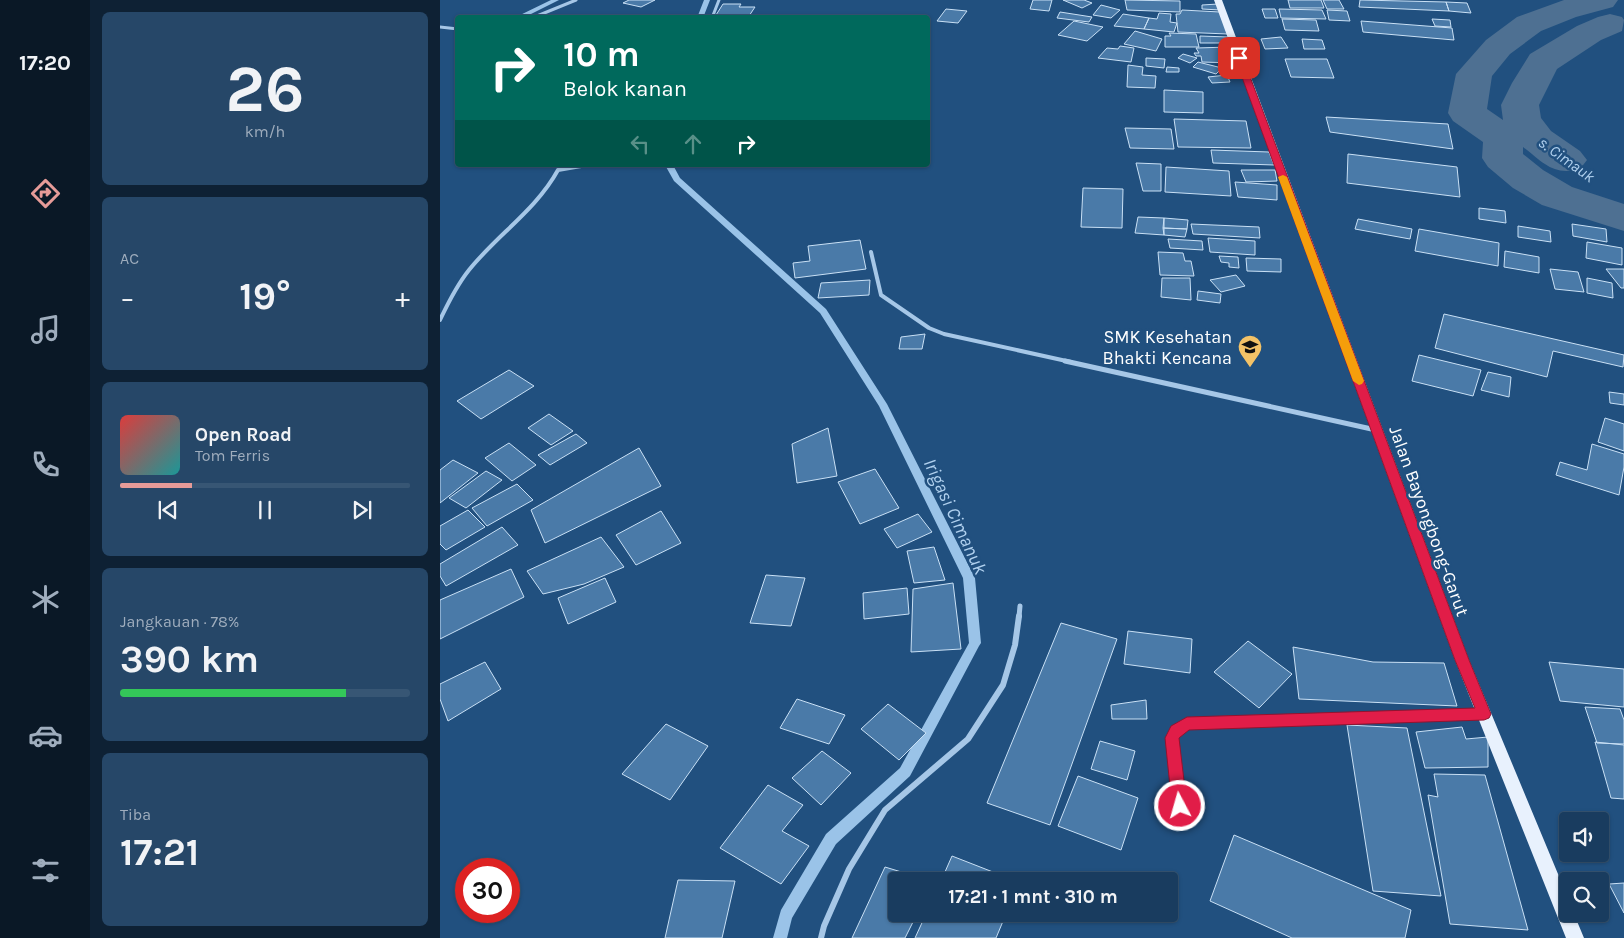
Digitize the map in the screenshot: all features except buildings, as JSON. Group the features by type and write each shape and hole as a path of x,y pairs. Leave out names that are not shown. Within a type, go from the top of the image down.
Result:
{"main road":[{"name":"Jalan Bayongbong-Garut","path":"1218,0 1484,714 1575,938"}],"street":[{"path":"562,0 572,2"},
{"path":"540,15 576,0"},
{"path":"713,15 719,0"},
{"path":"440,27 455,29"},
{"path":"440,320 450,297 469,270 529,210 548,188 558,170 575,167"},
{"path":"871,252 881,295 929,328 944,334 1377,430"},
{"path":"821,938 824,926 849,869 885,810 968,739 1003,685 1015,645 1020,606"},
{"path":"1181,824 1172,738 1176,730 1187,723 1484,714"}],"waterway":[{"path":"524,15 556,0"},
{"name":"Irigasi Cimanuk","path":"701,15 707,0"},
{"path":"1602,0 1564,10 1529,24 1498,47 1474,74 1467,113 1503,138 1502,158 1528,179 1557,196 1624,218"},
{"name":"s. Cimauk","path":"1566,160 1537,139 1522,120 1520,105 1530,83 1543,62 1589,33 1610,24"},
{"name":"Irigasi Cimanuk","path":"670,167 677,179 823,311 884,406 969,578 975,643 905,772 831,839 786,915 780,938"}],"slow traffic":[{"path":"1283,177 1359,381"}],"place":[{"name":"SMK Kesehatan Bhakti Kencana","path":"1250,368"}],"route":[{"path":"1180,806 1172,738 1176,730 1187,723 1484,714 1462,660 1239,58"}]}
